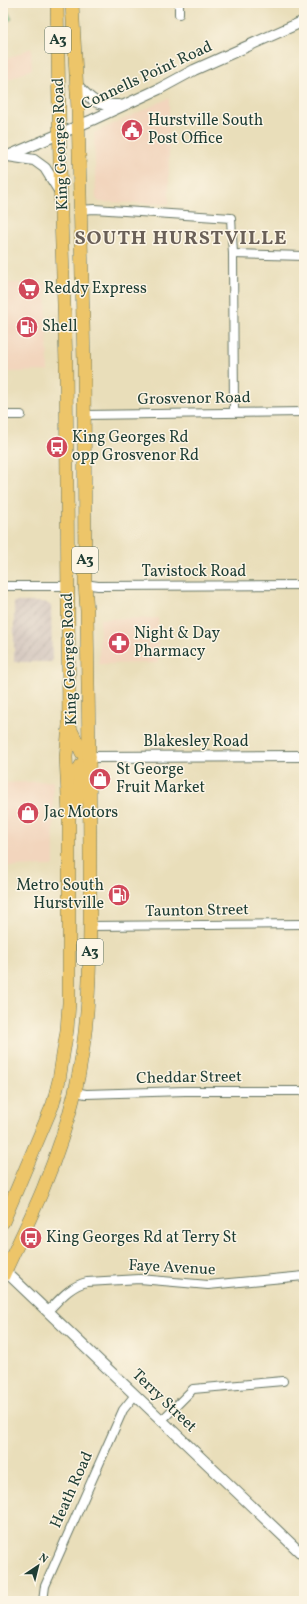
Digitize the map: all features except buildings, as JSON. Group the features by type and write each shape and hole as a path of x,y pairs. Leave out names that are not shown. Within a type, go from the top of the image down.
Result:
{"highway":[{"name":"King Georges Road","path":"3,1222 53,1104 59,1080 69,1003 69,816 66,757 68,724 68,586 66,349 60,192 57,3"},
{"name":"King Georges Road","path":"4,1272 42,1190 60,1144 75,1092 81,1063 88,1017 90,981 89,758 87,611 85,584 84,415 79,125 72,3"},
{"path":"68,724 82,753 89,758 83,762 77,772 77,801 69,816"}],"street":[{"path":"179,14 180,3"},
{"name":"Connells Point Road","path":"5,157 159,90 194,70 304,21"},
{"path":"76,84 92,101 106,106 123,105"},
{"path":"5,157 34,160 45,168 60,192"},
{"path":"80,210 94,209 231,218 233,254 234,412"},
{"path":"233,254 304,256"},
{"name":"Grosvenor Road","path":"84,415 304,412"},
{"path":"3,415 21,415"},
{"name":"Tavistock Road","path":"85,584 98,586 304,585"},
{"path":"3,586 68,586"},
{"name":"Blakesley Road","path":"89,758 304,756"},
{"name":"Taunton Street","path":"90,926 304,924"},
{"name":"Cheddar Street","path":"75,1092 86,1094 185,1091 304,1091"},
{"name":"Terry Street","path":"4,1272 48,1311 304,1556"},
{"name":"Faye Avenue","path":"48,1311 69,1290 81,1283 87,1282 140,1279 212,1285 304,1276"},
{"path":"162,1420 193,1389 284,1381"},
{"name":"Heath Road","path":"43,1601 45,1586 123,1410 135,1394"}],"shaded area":[{"path":"31,48 32,69 3,82 3,61"},
{"path":"169,98 169,204 99,202 96,198 94,133"},
{"name":"Shell","path":"3,283 46,283 48,371 9,372 7,343 3,342"},
{"path":"14,602 45,602 51,606 52,662 14,662"},
{"path":"158,618 158,663 99,664 100,619"},
{"name":"Jac Motors","path":"53,781 54,866 7,867 6,844 3,843 3,783"}],"green space":[{"path":"6,7 12,19 5,23 3,18 3,9"}],"place":[{"name":"Hurstville South Post Office","path":"132,130"},
{"name":"Reddy Express","path":"29,289"},
{"name":"Shell","path":"27,327"},
{"name":"King Georges Rd opp Grosvenor Rd","path":"57,447"},
{"name":"Night & Day Pharmacy","path":"119,643"},
{"name":"St George Fruit Market","path":"100,779"},
{"name":"Jac Motors","path":"28,813"},
{"name":"Metro South Hurstville","path":"119,895"},
{"name":"King Georges Rd at Terry St","path":"31,1238"}],"district":[{"name":"SOUTH HURSTVILLE","path":"181,239"}]}
